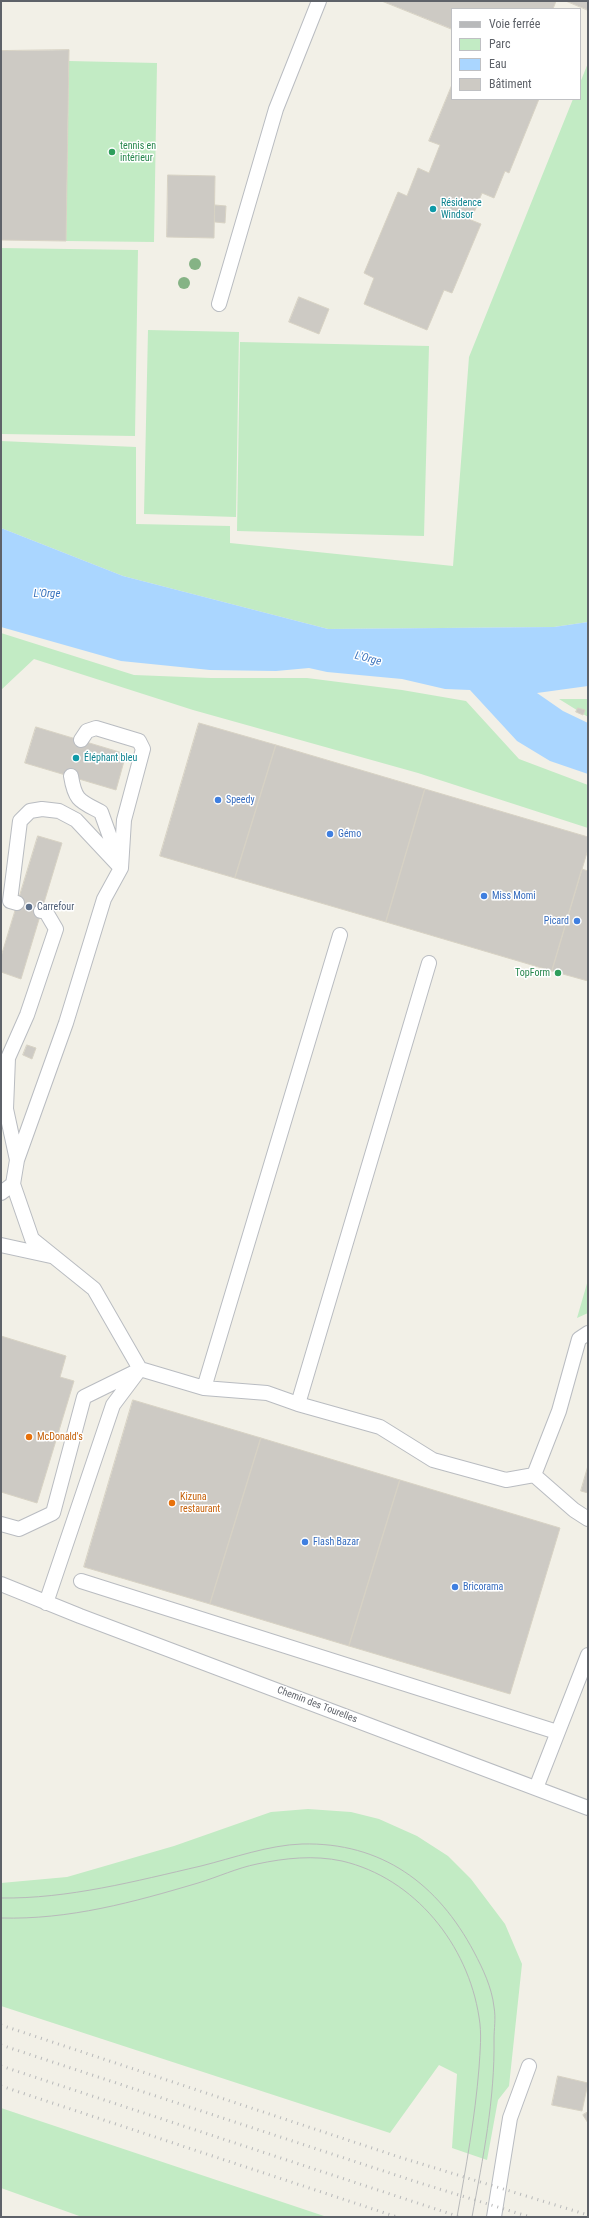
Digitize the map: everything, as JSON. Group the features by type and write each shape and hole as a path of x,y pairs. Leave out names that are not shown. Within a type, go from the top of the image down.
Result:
{"lane":[{"path":"219,304 276,109 319,1"},
{"path":"81,740 87,731 96,728 139,741 143,749 124,820 121,868 104,899 66,1023 17,1160 13,1184 32,1239 94,1289 140,1370"},
{"path":"71,776 74,794 83,803 101,812 121,868"},
{"path":"17,903 10,900 20,821 30,811 42,809 59,811 76,820 121,868"},
{"path":"17,1160 6,1109 8,1058 27,1015 56,929 46,912 41,911"},
{"path":"204,1388 340,936"},
{"path":"298,1404 428,963"},
{"path":"1,1193 13,1184"},
{"path":"1,1245 56,1258"},
{"path":"534,1475 558,1411 579,1339 588,1333"},
{"path":"46,1603 113,1406 140,1370"},
{"path":"1,1524 19,1529 53,1514 84,1397 140,1370 204,1388 267,1392 298,1404 380,1427 433,1460 506,1480 534,1475"},
{"path":"534,1475 574,1510 588,1519"},
{"path":"81,1581 558,1732"},
{"name":"Chemin des Tourelles","path":"1,1584 46,1603 588,1808"},
{"path":"536,1788 588,1654"},
{"path":"494,2217 510,2118 529,2066"}],"green space":[{"name":"tennis en intérieur","path":"69,61 157,63 154,242 66,241"},
{"path":"588,63 588,622 554,627 328,629 123,576 1,528 1,441 136,447 136,524 230,526 230,543 453,566 469,357 573,100 581,100 581,80"},
{"path":"1,248 138,250 135,436 1,434"},
{"path":"148,330 239,332 236,517 144,514"},
{"path":"240,342 429,346 424,536 237,531"},
{"path":"1,633 134,675 211,678 307,678 402,690 466,701 519,759 588,785 588,828 418,773 193,710 34,659 1,690"},
{"path":"559,699 588,699 588,717"},
{"path":"588,1280 588,1313 577,1318"},
{"path":"308,1809 351,1812 379,1819 417,1836 448,1856 471,1879 505,1924 522,1964 509,2086 498,2100 487,2160 452,2148 457,2074 439,2065 390,2133 1,2006 1,1883 67,1877 174,1846 271,1812"},
{"path":"1,2108 327,2217 82,2217 1,2188"}],"water":[{"name":"L'Orge","path":"1,528 123,576 328,629 554,627 588,622 588,686 537,693 563,711 588,723 588,774 550,761 517,741 470,690 445,689 402,679 327,672 309,668 276,671 210,670 121,661 1,627"}],"building":[{"path":"382,1 556,1 553,8 451,8 451,29"},
{"path":"566,1 588,1 588,10"},
{"path":"69,50 66,241 1,240 1,51"},
{"name":"Résidence Windsor","path":"451,87 451,100 539,100 509,173 505,171 494,198 482,193 471,220 481,224 452,293 444,290 427,330 364,304 374,278 364,273 398,192 407,196 418,168 429,173 440,145 429,141"},
{"path":"168,175 215,176 214,238 167,237"},
{"path":"215,205 226,206 225,223 215,222"},
{"path":"299,297 329,309 319,334 289,322"},
{"path":"578,708 585,710 583,715 576,712"},
{"name":"Speedy","path":"199,723 276,745 235,878 160,856"},
{"name":"Éléphant bleu","path":"36,727 126,754 116,790 25,763"},
{"name":"Gémo","path":"276,745 425,789 386,922 235,878"},
{"name":"Miss Momi","path":"425,789 588,837 588,849 552,971 386,922"},
{"name":"Carrefour","path":"38,836 62,843 21,979 1,972 1,957"},
{"name":"Picard","path":"582,869 588,871 588,981 552,971"},
{"path":"27,1045 36,1048 32,1059 23,1055"},
{"name":"McDonald's","path":"1,1336 66,1356 60,1377 74,1381 37,1503 1,1492"},
{"name":"Kizuna restaurant","path":"133,1400 261,1438 210,1604 84,1567"},
{"name":"Flash Bazar","path":"261,1438 400,1480 349,1646 210,1604"},
{"path":"588,1466 588,1493 581,1491"},
{"name":"Bricorama","path":"400,1480 560,1528 510,1694 349,1646"},
{"path":"558,2076 588,2083 582,2111 552,2105"},
{"path":"588,2112 588,2123 583,2115"}],"tram line":[{"path":"1,1898 51,1896 102,1888 201,1866 264,1849 302,1844 331,1845 358,1850 382,1859 404,1872 425,1887 443,1906 460,1928 481,1965 493,2000 495,2011 493,2084 488,2128 472,2217"},
{"path":"1,1918 51,1916 101,1908 174,1890 250,1866 289,1859 321,1858 342,1861 368,1870 393,1882 415,1899 434,1918 450,1940 463,1965 473,1990 479,2017 480,2042 477,2087 470,2142 457,2217"}],"railway":[{"path":"1,2025 399,2157 588,2215"},
{"path":"1,2045 420,2183 530,2217"},
{"path":"1,2066 460,2217"},
{"path":"1,2086 397,2217"}],"place":[{"name":"tennis en intérieur","path":"112,152"},
{"name":"Résidence Windsor","path":"433,209"},
{"name":"Éléphant bleu","path":"76,758"},
{"name":"Speedy","path":"218,800"},
{"name":"Gémo","path":"330,834"},
{"name":"Miss Momi","path":"484,896"},
{"name":"Carrefour","path":"29,907"},
{"name":"Picard","path":"577,921"},
{"name":"TopForm","path":"558,973"},
{"name":"McDonald's","path":"29,1437"},
{"name":"Kizuna restaurant","path":"172,1503"},
{"name":"Flash Bazar","path":"305,1542"},
{"name":"Bricorama","path":"455,1587"}]}
